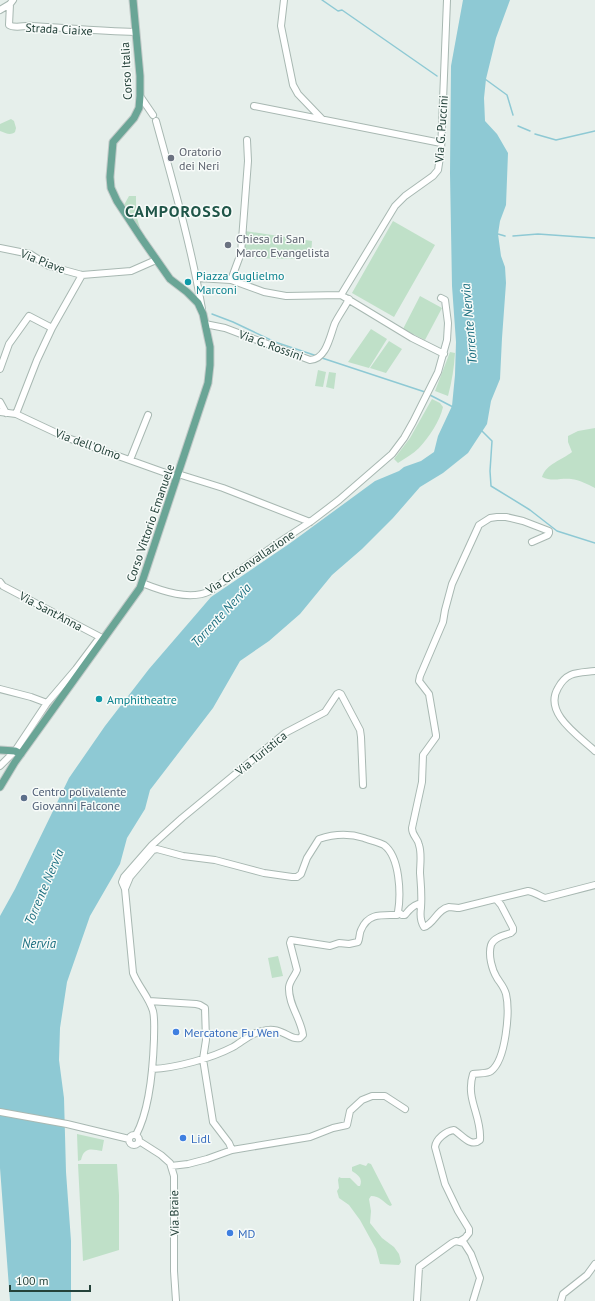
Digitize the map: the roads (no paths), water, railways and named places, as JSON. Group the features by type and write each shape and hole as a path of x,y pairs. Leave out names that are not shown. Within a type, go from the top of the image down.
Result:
{"main road":[{"name":"Corso Italia","path":"133,0 140,76 139,108 137,113 113,142 110,177 111,188 117,201 156,260 170,279 200,302 203,314"},
{"name":"Corso Vittorio Emanuele","path":"0,787 18,753 79,674 102,638 140,588 208,383 210,356 203,314"},
{"path":"0,750 18,753"}],"street":[{"path":"284,0 281,26 293,85 298,94 322,119"},
{"name":"Via G. Puccini","path":"341,295 395,206 405,196 433,176 438,170 441,143 447,0"},
{"name":"Strada Ciaixe","path":"12,2 9,24 12,27 31,26 91,31 135,32"},
{"path":"0,10 12,2"},
{"path":"140,96 155,118 197,278 200,302"},
{"path":"254,106 441,143"},
{"path":"231,280 241,252 248,161 247,140"},
{"path":"438,170 439,177"},
{"name":"Via Piave","path":"0,248 30,254 49,266 82,275 131,271 156,260"},
{"path":"16,414 37,360 52,328 82,275"},
{"path":"197,278 231,280 264,292 286,296 341,295 412,338 444,354"},
{"name":"Via Circonvallazione","path":"142,583 160,589 186,594 204,593 310,522 339,500 392,454 404,438 430,390 444,354 447,340 448,322 445,300 441,298"},
{"name":"Via G. Rossini","path":"205,324 225,328 274,348 310,360 315,359 322,354 349,299"},
{"path":"0,369 9,344 29,316 52,328"},
{"path":"0,402 3,412"},
{"name":"Via dell'Olmo","path":"3,412 16,414 65,437 178,476"},
{"path":"130,460 148,415"},
{"name":"Via Circonvallazione","path":"178,476 229,491 310,522"},
{"path":"532,542 548,534 549,531 523,521 506,517 490,518 479,525 452,584 445,610 444,622 420,676 419,681 428,694 436,735 423,755 422,782 412,833 418,841 420,847 420,874 422,887 420,915 421,923 424,927 427,926 437,915 448,907 459,908 528,891 534,892 545,898 595,885"},
{"name":"Via Sant'Anna","path":"0,582 3,586 102,638"},
{"path":"0,766 18,753 47,703 102,638"},
{"path":"78,666 79,674"},
{"path":"595,671 567,676 561,682 553,699 556,711 560,718 595,751"},
{"path":"0,689 47,703"},
{"name":"Via Turistica","path":"138,1138 152,1069 154,1018 149,1001 136,980 134,973 125,889 122,882 124,877 152,845 284,733 324,712 339,693 341,694 360,730 363,785"},
{"path":"125,889 130,877 154,850 157,849 183,856 215,860 264,873 292,878 298,877 301,874 307,858 318,839 338,834 355,835 384,845 391,854 396,867 400,888 398,912 402,916 405,915 414,905 418,904 421,908"},
{"path":"417,1301 419,1267 452,1243 465,1238 469,1233 469,1228 458,1212 445,1184 435,1147 436,1143 443,1135 454,1130 468,1142 478,1143 481,1133 471,1097 471,1079 473,1074 490,1072 494,1068 503,1048 508,1008 504,986 497,979 493,971 490,947 492,942 497,938 511,933 513,928 501,905 496,899"},
{"path":"152,1069 171,1067 203,1059 223,1052 261,1031 279,1030 296,1039 300,1038 303,1035 303,1030 289,991 291,980 297,970 290,943 291,940 330,946 339,943 355,944 358,942 360,932 368,918 397,915"},
{"path":"149,1001 196,1004 205,1008 206,1040 203,1059 213,1122 229,1143 232,1150"},
{"path":"0,1114 74,1127 129,1139 131,1136 138,1138 161,1155 170,1163 171,1166 207,1160 232,1150 310,1137 334,1128 348,1126 350,1111 362,1100 372,1096 384,1096 406,1109"},
{"name":"Via Braie","path":"171,1166 174,1176 174,1271 176,1301"},
{"path":"460,1241 464,1243 471,1254 480,1278 473,1301"},
{"path":"561,1301 563,1294 587,1275 595,1264"}],"water":[{"path":"463,0 510,0 496,38 486,79 484,98 485,121 497,134 508,153 506,205 500,221 498,234 501,256 505,267 506,283 500,379 491,401 487,424 468,453 443,473 420,487 393,518 362,549 332,575 300,614 269,641 240,661 213,708 150,790 145,809 127,838 120,864 90,916 67,982 60,1028 59,1060 64,1098 66,1172 71,1241 71,1301 10,1301 0,1168 0,916 15,889 69,778 105,726 149,669 211,597 289,544 375,481 399,471 404,467 421,461 434,452 438,436 452,406 455,375 456,342 452,286 450,173 451,66"}],"waterway":[{"path":"322,0 338,11 342,10 437,76"},
{"path":"485,79 507,95 513,115"},
{"path":"518,126 530,131"},
{"path":"535,134 556,140 595,131"},
{"path":"498,234 505,236"},
{"path":"513,236 538,234 595,238"},
{"path":"212,314 233,322 275,342 317,356"},
{"path":"322,358 425,392"},
{"path":"428,394 453,407"},
{"path":"482,431 492,441 490,471 491,486 530,510 557,531 595,543"}],"place":[{"name":"Oratorio dei Neri","path":"171,158"},
{"name":"Chiesa di San Marco Evangelista","path":"228,245"},
{"name":"Piazza Guglielmo Marconi","path":"188,282"},
{"name":"Amphitheatre","path":"99,699"},
{"name":"Centro polivalente Giovanni Falcone","path":"24,798"},
{"name":"Mercatone Fu Wen","path":"176,1032"},
{"name":"Lidl","path":"183,1138"},
{"name":"MD","path":"230,1233"}],"district":[{"name":"CAMPOROSSO","path":"179,211"}],"water label":[{"name":"Torrente Nervia","path":"469,324"},
{"name":"Torrente Nervia","path":"221,615"},
{"name":"Torrente Nervia","path":"44,887"},
{"name":"Nervia","path":"39,943"}]}
